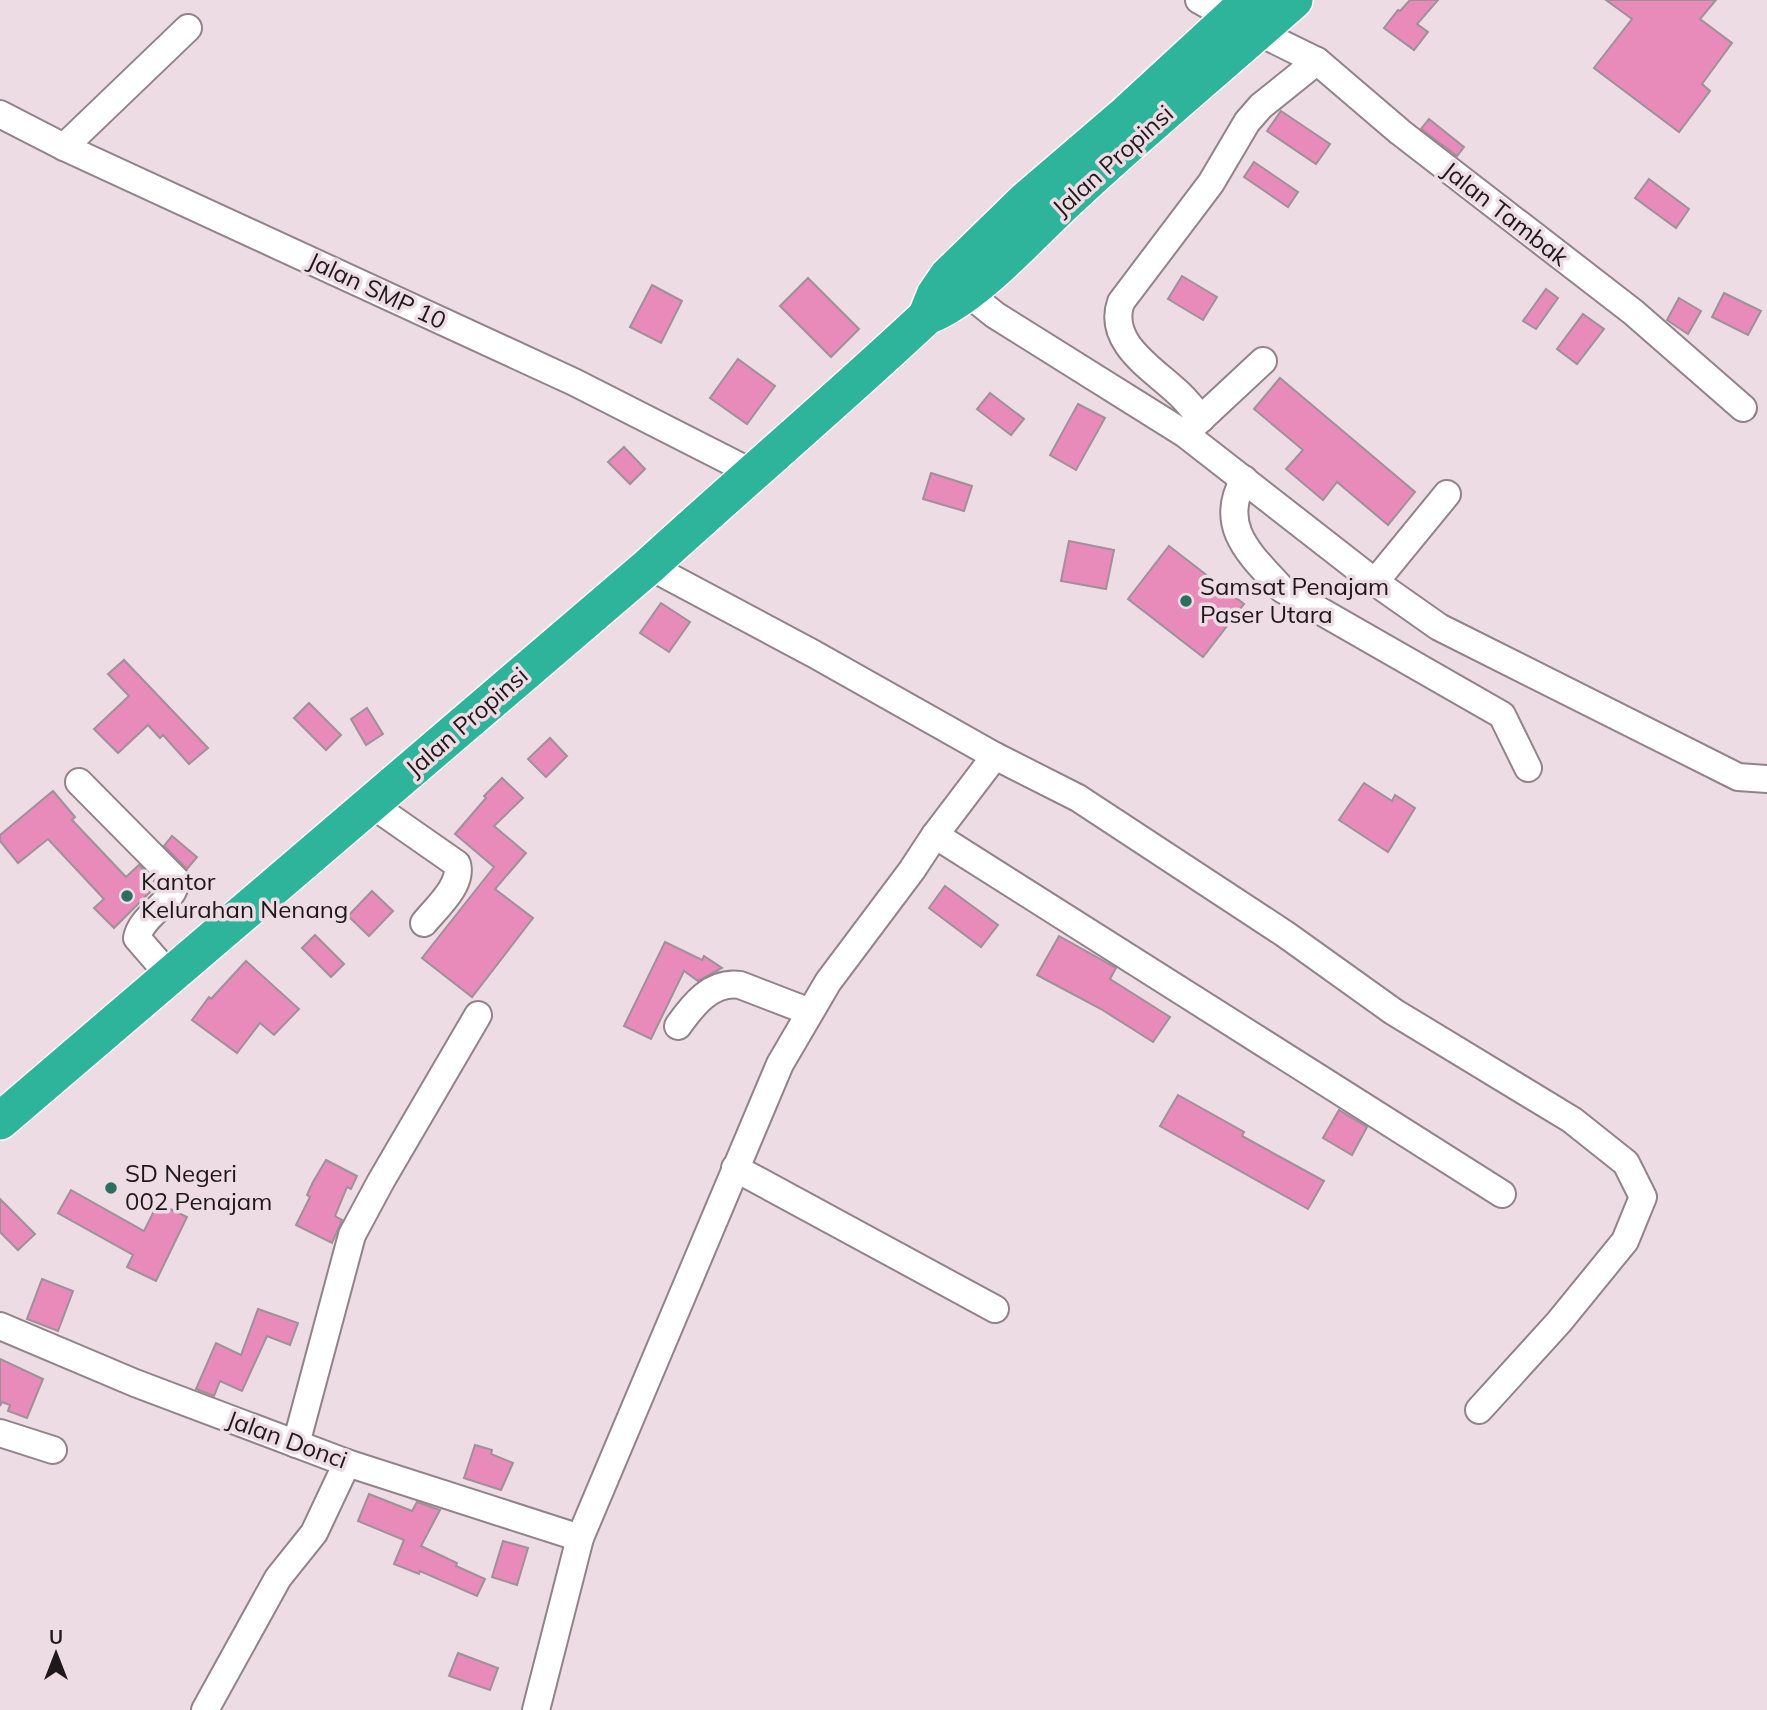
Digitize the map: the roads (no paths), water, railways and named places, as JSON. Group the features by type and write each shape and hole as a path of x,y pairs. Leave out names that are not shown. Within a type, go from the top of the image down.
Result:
{"highway":[{"name":"Jalan Propinsi","path":"0,1121 649,566 751,472 850,389 927,316 939,311 957,285 1062,204 1234,12 1294,0"}],"street":[{"name":"Jalan Tambak","path":"1234,12 1317,61 1400,132 1633,312 1744,408"},
{"path":"64,147 188,28"},
{"path":"1193,426 1178,392 1140,361 1120,332 1117,314 1121,302 1211,183 1247,122 1261,106 1317,61"},
{"name":"Jalan SMP 10","path":"0,114 64,147 574,382 751,472"},
{"path":"957,285 995,315 1193,426 1244,479 1405,605 1452,633 1738,777 1767,779"},
{"path":"1193,426 1263,361"},
{"path":"1244,479 1235,495 1233,511 1237,531 1256,561 1282,589 1502,715 1528,768"},
{"path":"1376,582 1447,494"},
{"path":"649,566 814,654 995,756 1078,797 1285,934 1394,1012 1572,1120 1626,1163 1643,1197 1625,1241 1559,1322 1479,1410"},
{"path":"536,1710 580,1538 780,1064 828,982 995,756"},
{"path":"79,782 176,880 173,891 141,927 137,937 170,976"},
{"path":"371,804 457,864 457,881 424,923"},
{"path":"935,835 1502,1194"},
{"path":"678,1026 696,1001 729,984 740,985 810,1012"},
{"path":"296,1444 352,1235 478,1015"},
{"path":"736,1168 995,1309"},
{"name":"Jalan Donci","path":"0,1326 135,1383 347,1463 580,1538"},
{"path":"0,1433 53,1450"},
{"path":"205,1710 278,1578 314,1533 347,1463"}],"place":[{"name":"Samsat Penajam Paser Utara","path":"1186,601"},
{"name":"Kantor Kelurahan Nenang","path":"127,896"},
{"name":"SD Negeri 002 Penajam","path":"111,1188"}]}
